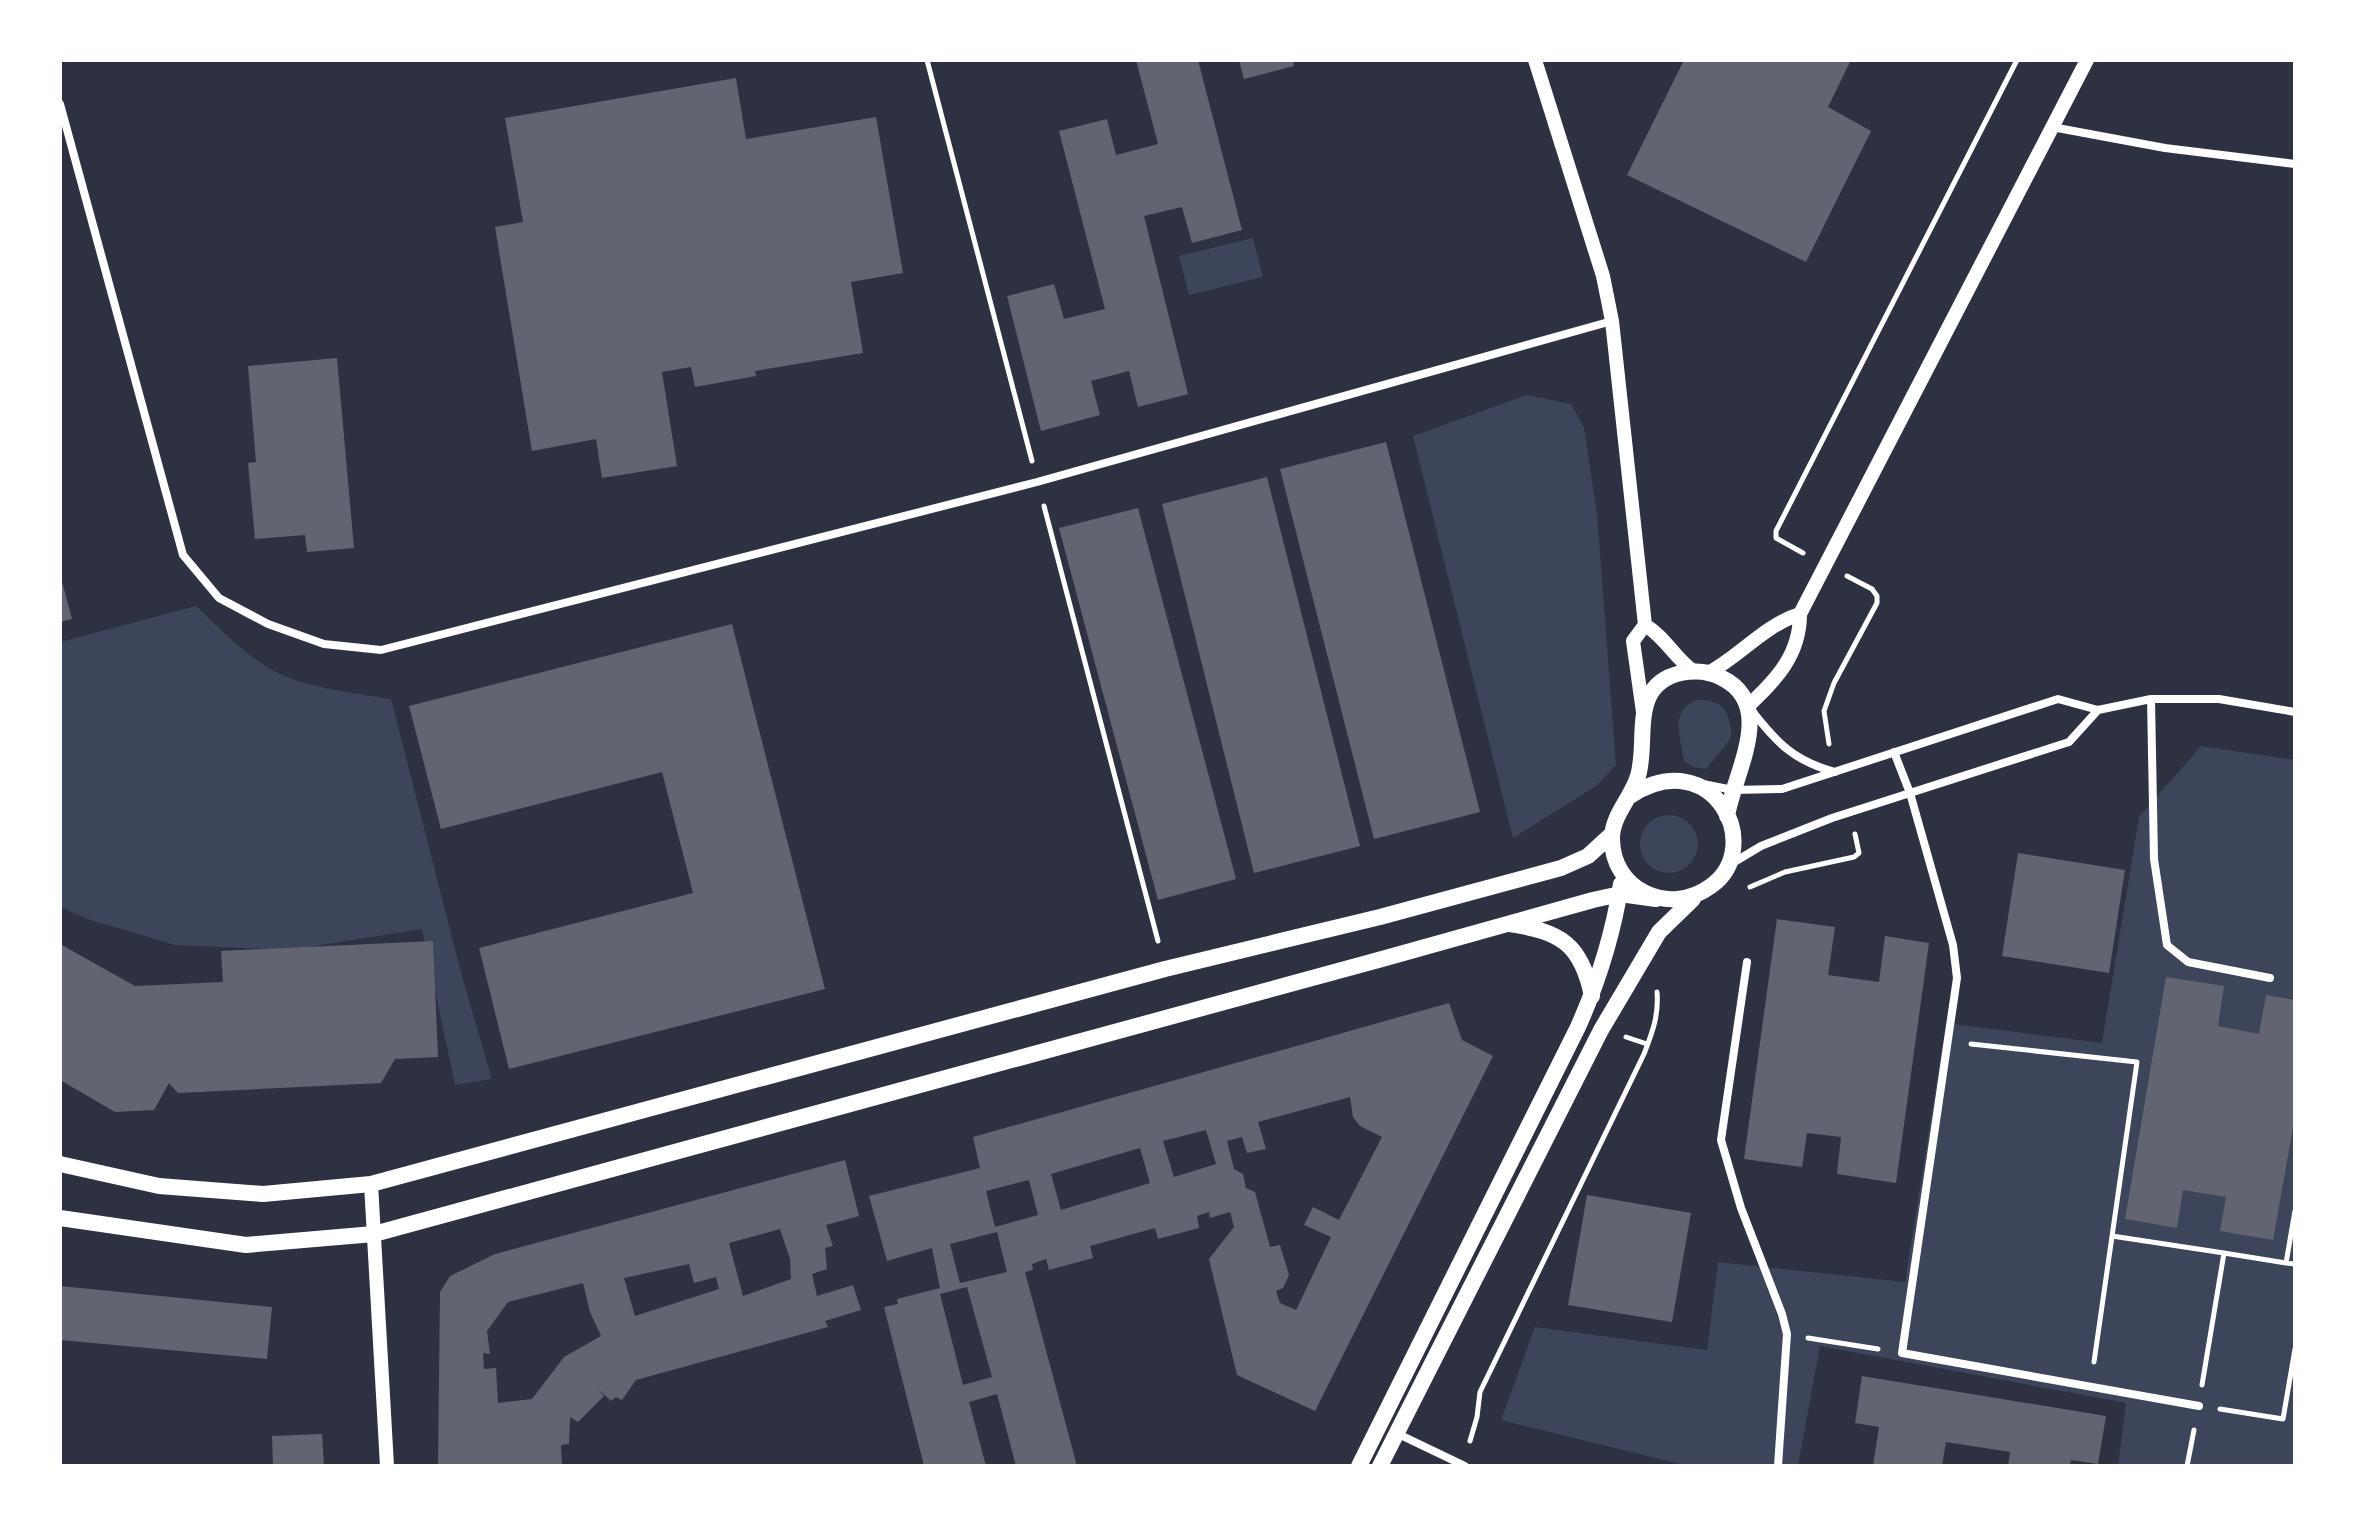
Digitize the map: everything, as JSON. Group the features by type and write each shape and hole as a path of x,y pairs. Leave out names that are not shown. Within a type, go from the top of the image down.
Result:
{"main road":[{"path":"1656,899 1637,890 1623,874 1614,855 1612,834 1618,814 1639,774 1643,712 1650,696 1661,683 1676,674 1701,671 1726,679 1739,691 1748,706 1751,723 1749,740 1727,816"},
{"path":"1380,1466 1601,1030 1659,932 1697,895 1715,884 1727,866 1733,846 1732,825 1723,806 1708,790 1689,781 1668,779 1648,785 1630,796"},
{"path":"60,1164 159,1186 263,1194 371,1184 1165,969 1380,917 1561,868 1588,856 1612,834"},
{"path":"1359,1466 1592,996 1609,946 1623,874"},
{"path":"60,1218 246,1245 374,1234 1620,894 1677,901 1697,895"},
{"path":"1504,924 1541,929 1570,946 1589,977 1592,996"}],"street":[{"path":"1535,60 1603,276 1612,321 1645,625 1633,641 1643,712"},
{"path":"1836,772 1810,765 1793,755 1771,735 1748,706 1777,678 1800,636 1800,614 2087,60"},
{"path":"60,104 183,555 219,598 268,624 324,644 381,650 1037,482 1612,321"},
{"path":"2051,127 2165,148 2295,164"},
{"path":"1645,625 1658,633 1673,654 1701,671 1733,659 1780,621 1800,614"},
{"path":"1689,781 1733,790 1782,789 2058,699 2098,710 2151,699 2219,699 2295,712"},
{"path":"2151,699 2154,859 2167,945 2188,962 2270,978"},
{"path":"1727,866 1761,846 1832,818 2069,742 2098,710"},
{"path":"1894,752 1910,793 1953,945 1957,978 1902,1353 2199,1406"},
{"path":"1747,962 1721,1140 1741,1208 1787,1334 1778,1466"},
{"path":"371,1184 387,1466"},
{"path":"1378,1427 1465,1466"}],"path":[{"path":"927,60 1165,969"},
{"path":"1949,1041 2137,1062 2091,1387"},
{"path":"2286,1263 2295,1211"},
{"path":"2112,1236 2295,1264"},
{"path":"2187,1466 2224,1253"},
{"path":"1787,1334 1902,1353"},
{"path":"2199,1406 2283,1419 2295,1349"}],"shaded area":[{"path":"1253,238 1263,277 1189,295 1179,256"},
{"path":"1527,395 1571,404 1584,428 1597,513 1616,765 1596,786 1513,838 1413,436"},
{"path":"196,606 243,649 274,671 316,686 391,699 463,980 492,1079 455,1085 422,929 290,950 175,945 87,919 60,907 60,642"},
{"path":"1697,700 1720,705 1726,712 1731,730 1729,741 1706,769 1693,767 1684,761 1679,734 1682,711"},
{"path":"2201,746 2295,760 2295,1466 2118,1466 2126,1403 1820,1346 1798,1466 1688,1466 1501,1420 1535,1327 1707,1350 1718,1262 1905,1282 1946,1023 2102,1043 2139,817"},
{"path":"1669,815 1680,817 1689,824 1696,833 1696,855 1689,864 1680,871 1669,873 1658,871 1649,864 1642,855 1640,844 1642,833 1649,824 1658,817"}],"building":[{"path":"1136,60 1198,60 1242,230 1192,243 1182,207 1144,216 1188,394 1138,407 1129,371 1091,381 1100,415 1041,431 1007,296 1054,284 1064,319 1105,309 1059,131 1107,119 1116,155 1158,144"},
{"path":"1239,60 1293,60 1294,66 1244,79"},
{"path":"1684,60 1851,60 1828,107 1871,131 1806,262 1627,175"},
{"path":"736,78 746,139 876,117 903,273 851,282 863,353 755,371 756,376 695,387 691,367 662,372 677,466 602,478 596,439 532,451 495,227 523,222 505,118"},
{"path":"337,358 354,548 307,552 305,535 255,539 248,463 256,462 248,366"},
{"path":"1386,442 1480,812 1374,839 1280,469"},
{"path":"1267,477 1360,846 1254,873 1162,504"},
{"path":"1138,508 1236,879 1158,900 1059,528"},
{"path":"60,574 72,619 60,622"},
{"path":"732,624 825,989 509,1069 479,948 693,893 662,772 441,829 409,706"},
{"path":"2018,853 2125,870 2109,973 2002,956"},
{"path":"1777,919 1835,927 1828,975 1879,982 1885,936 1929,943 1896,1183 1837,1174 1841,1137 1807,1133 1802,1167 1744,1159"},
{"path":"433,941 438,1057 395,1059 381,1083 178,1093 169,1083 154,1110 115,1112 60,1080 60,944 135,986 223,982 221,951"},
{"path":"2166,977 2224,986 2218,1026 2259,1034 2266,995 2295,1000 2295,1116 2273,1240 2220,1231 2226,1197 2183,1190 2177,1228 2125,1219"},
{"path":"1449,1003 1462,1040 1493,1056 1315,1411 1237,1375 1209,1259 1234,1227 1230,1212 1210,1218 1209,1212 1197,1216 1199,1228 1158,1239 1155,1228 1090,1246 1093,1258 1049,1270 1046,1259 1032,1264 1033,1270 1025,1272 1077,1466 1016,1466 997,1394 969,1402 986,1466 924,1466 884,1307 898,1304 897,1299 940,1288 932,1248 887,1261 869,1196 980,1168 973,1137","holes":["1350,1097 1353,1117 1360,1126 1382,1137 1339,1220 1313,1207 1304,1225 1331,1237 1296,1310 1280,1303 1276,1291 1283,1288 1289,1275 1280,1245 1270,1247 1255,1192 1246,1188 1243,1174 1234,1169 1227,1141 1242,1137 1247,1153 1266,1149 1258,1122","1206,1130 1216,1164 1174,1177 1163,1141","1140,1148 1150,1183 1061,1210 1051,1174","1029,1180 1038,1215 995,1227 986,1191","997,1232 1007,1272 960,1283 950,1244","967,1287 992,1377 963,1385 940,1294"]},
{"path":"845,1160 859,1216 826,1225 833,1246 825,1248 827,1269 812,1274 817,1296 853,1285 861,1310 825,1321 828,1327 636,1380 622,1400 616,1397 611,1401 598,1389 604,1396 578,1422 570,1417 569,1444 561,1445 562,1466 438,1466 440,1292 450,1276 495,1254","holes":["780,1229 790,1259 791,1279 743,1296 729,1243","689,1264 694,1283 716,1277 719,1289 635,1316 624,1278","583,1283 590,1312 601,1336 564,1357 532,1399 498,1403 496,1368 484,1369 483,1353 490,1354 487,1331 508,1302"]},
{"path":"1587,1195 1691,1213 1672,1322 1568,1305"},
{"path":"60,1286 272,1307 267,1359 60,1340"},
{"path":"1862,1376 2106,1416 2098,1464 2071,1460 2070,1466 2008,1466 2010,1452 1946,1442 1942,1466 1873,1466 1879,1427 1855,1423"},
{"path":"322,1434 324,1466 273,1466 272,1436"}]}
